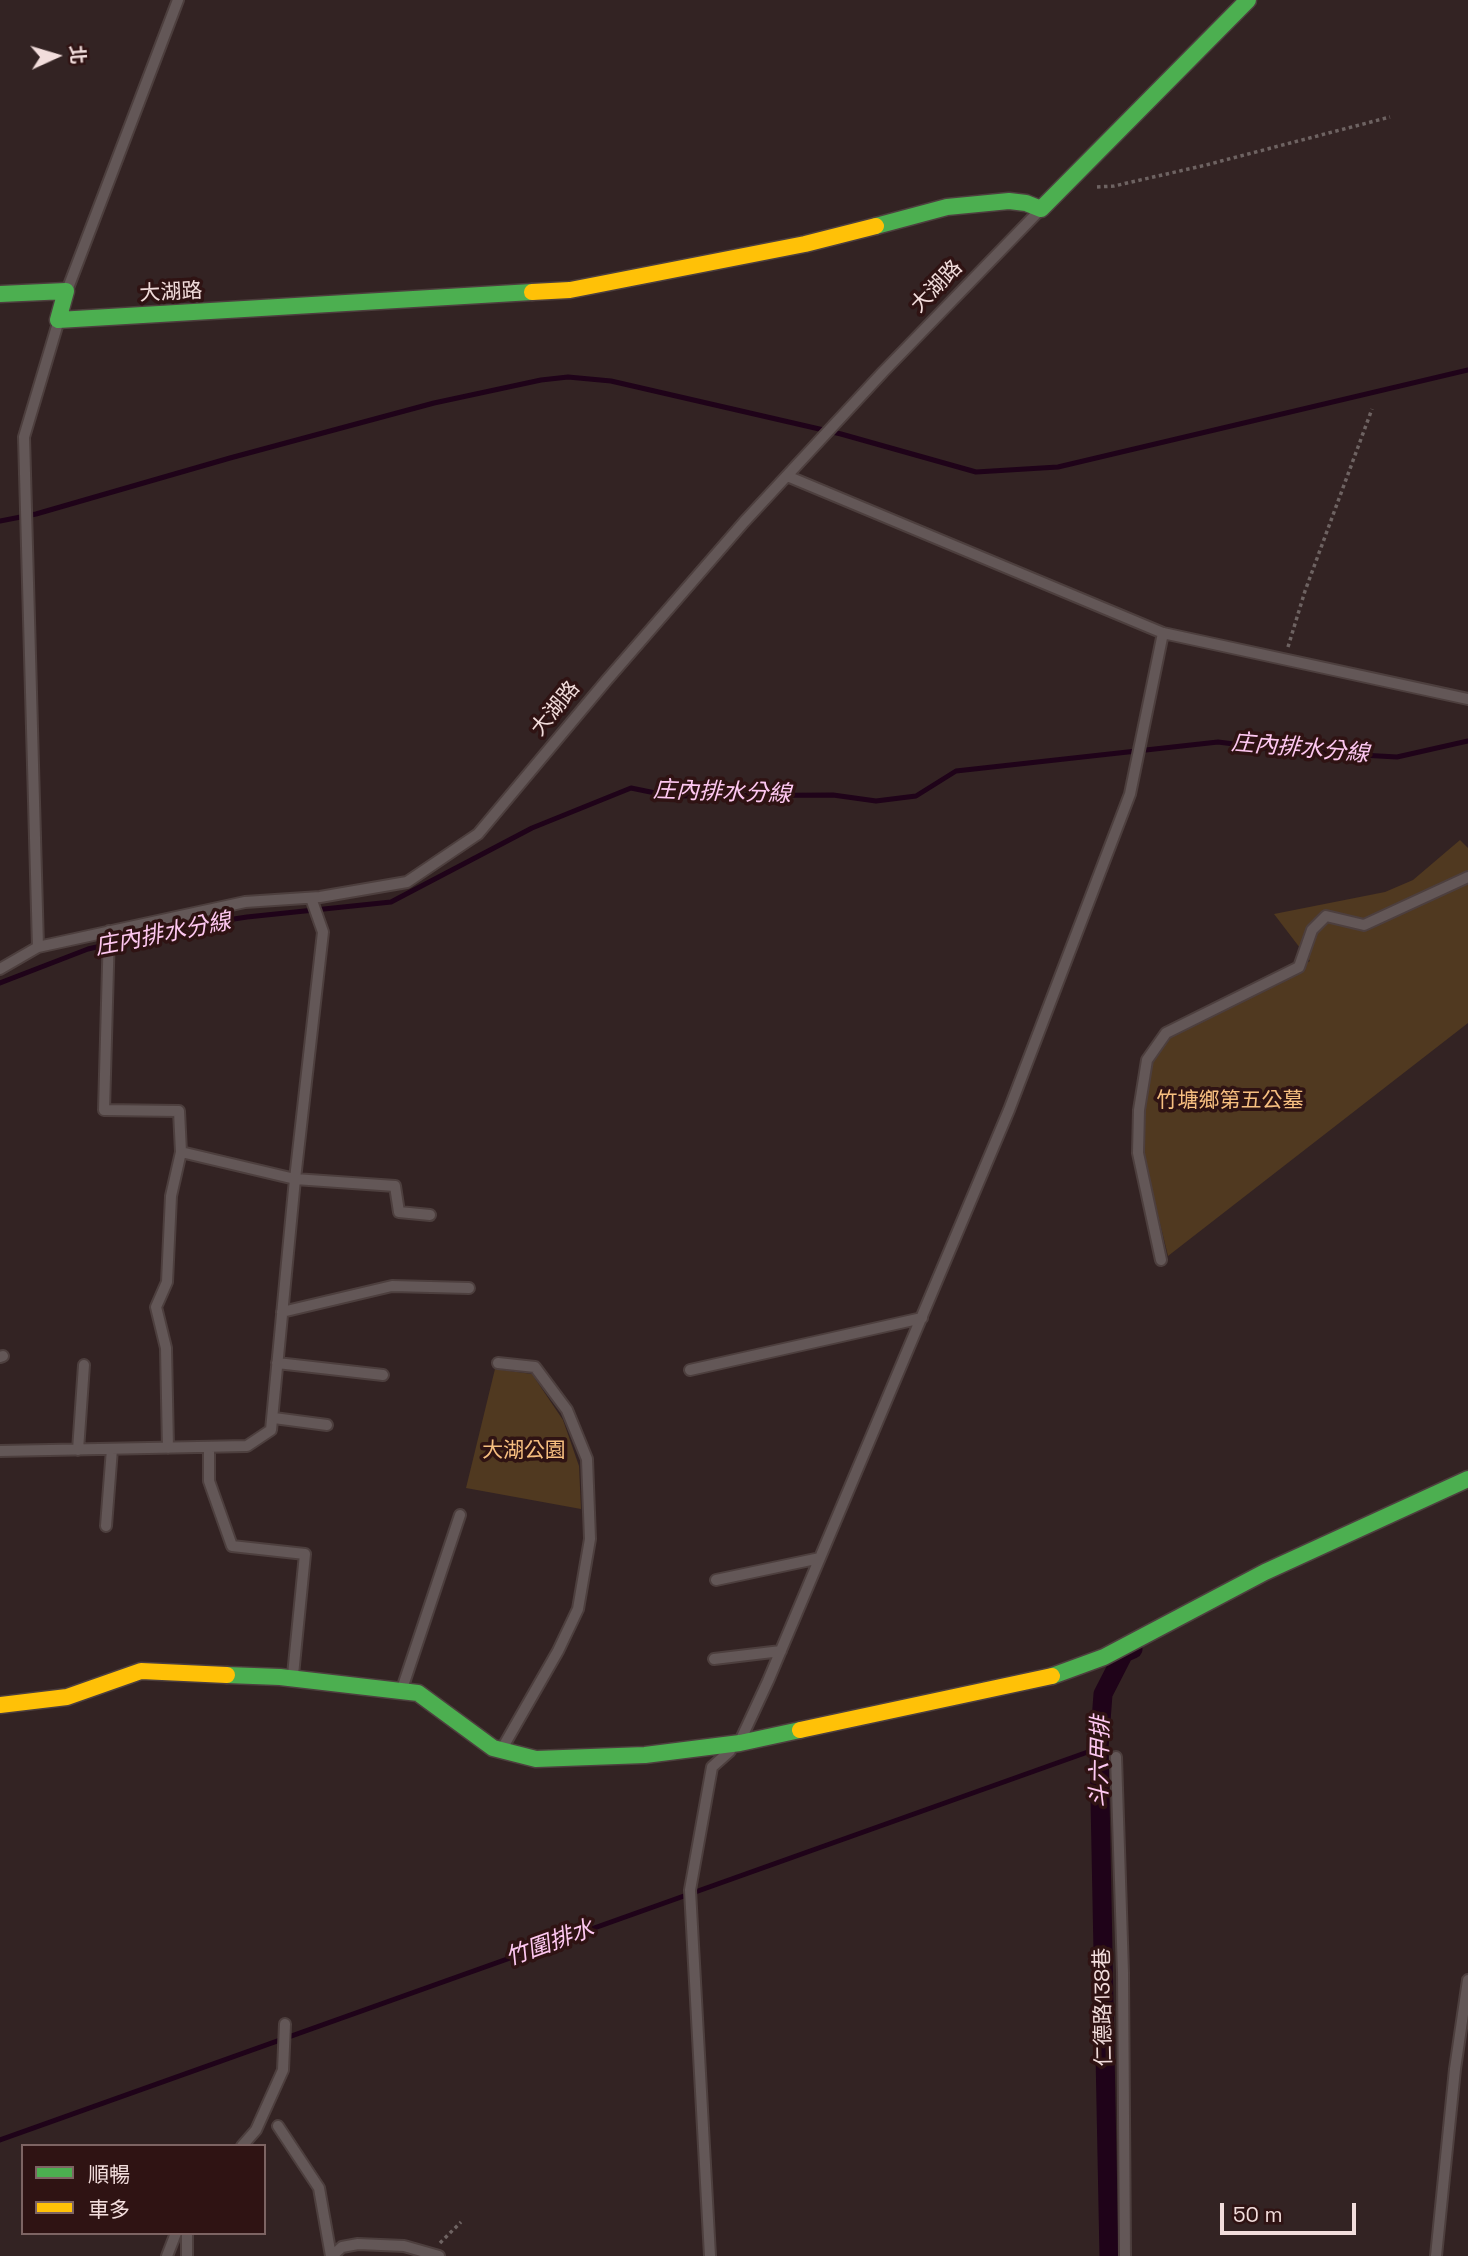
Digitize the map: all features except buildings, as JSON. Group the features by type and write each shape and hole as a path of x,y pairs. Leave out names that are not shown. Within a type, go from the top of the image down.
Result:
{"street":[{"path":"1041,209 1248,0"},
{"name":"大湖路","path":"58,320 570,290 805,244 947,207 1009,201 1026,203 1041,209"},
{"path":"0,294 66,291 58,320"},
{"path":"0,1705 66,1697 141,1671 292,1678 418,1693 493,1748 536,1759 645,1755 740,1743 1058,1675 1104,1657 1265,1572 1468,1479"}],"lane":[{"path":"66,291 178,0"},
{"name":"大湖路","path":"0,969 38,947 109,931 245,902 311,898 407,882 478,834 606,681 787,476 1041,209"},
{"path":"38,947 24,437 58,320"},
{"path":"787,476 1163,633 1468,699"},
{"path":"710,2256 690,1890 712,1767 740,1743 1009,1111 1130,794 1163,633"},
{"path":"1161,1260 1138,1153 1139,1110 1147,1060 1166,1033 1299,967 1312,930 1326,916 1364,925 1468,877"},
{"path":"0,1451 247,1446 271,1430 295,1179 323,932 311,898"},
{"path":"109,931 104,1110 179,1111 181,1152 171,1196 167,1282 156,1307 166,1348 168,1448"},
{"path":"181,1152 295,1179 395,1186 399,1212 430,1215"},
{"path":"282,1312 391,1286 469,1288"},
{"path":"690,1370 922,1318"},
{"path":"277,1363 383,1375"},
{"path":"498,1363 535,1367 567,1410 587,1460 590,1539 578,1609 558,1651 501,1750"},
{"path":"78,1450 85,1365"},
{"path":"274,1418 327,1424"},
{"path":"209,1447 209,1481 232,1546 305,1554 292,1678"},
{"path":"106,1526 112,1449"},
{"path":"401,1691 460,1515"},
{"path":"716,1580 820,1558"},
{"path":"714,1659 781,1651"},
{"name":"仁德路138巷","path":"1116,1757 1123,1973 1125,2256"},
{"path":"1436,2256 1455,2069 1468,1980"},
{"path":"244,2144 256,2130 284,2070 285,2024"},
{"path":"278,2126 319,2188 332,2256"},
{"path":"167,2256 175,2235"},
{"path":"187,2235 187,2256"},
{"path":"332,2256 342,2247 358,2244 404,2246 435,2255"}],"path":[{"path":"1060,190 1114,186 1390,117"},
{"path":"1284,659 1305,591 1372,409"},
{"path":"435,2255 461,2222"}],"green space":[{"name":"竹塘鄉第五公墓","path":"1460,840 1468,848 1468,1023 1168,1256 1146,1166 1143,1142 1146,1078 1153,1060 1172,1036 1310,961 1274,914 1385,892 1413,880"},
{"name":"大湖公園","path":"495,1369 532,1374 563,1420 579,1466 581,1509 466,1488"}],"waterway":[{"path":"0,521 36,514 434,403 541,380 568,377 611,381 841,434 976,472 1058,467 1468,370"},
{"name":"庄內排水分線","path":"0,983 88,949 188,926 391,902 532,828 631,788 670,796 833,795 876,801 916,796 956,771 1218,742 1289,751 1397,757 1468,741"},
{"name":"斗六甲排","path":"1109,2256 1099,1748 1103,1694 1124,1653 1133,1649"},
{"name":"竹圍排水","path":"0,2140 1099,1748"}],"traffic: fast":[{"path":"876,226 947,207 1009,201 1026,203 1041,209 1248,0"},
{"path":"0,294 66,291 58,320 532,292"},
{"path":"1052,1676 1104,1657 1265,1572 1468,1479"},
{"path":"227,1675 280,1677 418,1693 493,1748 536,1759 645,1755 740,1743 800,1730"}],"traffic: slow":[{"path":"532,292 570,290 805,244 876,226"},
{"path":"0,1705 67,1697 141,1671 227,1675"},
{"path":"800,1730 1052,1676"}]}
